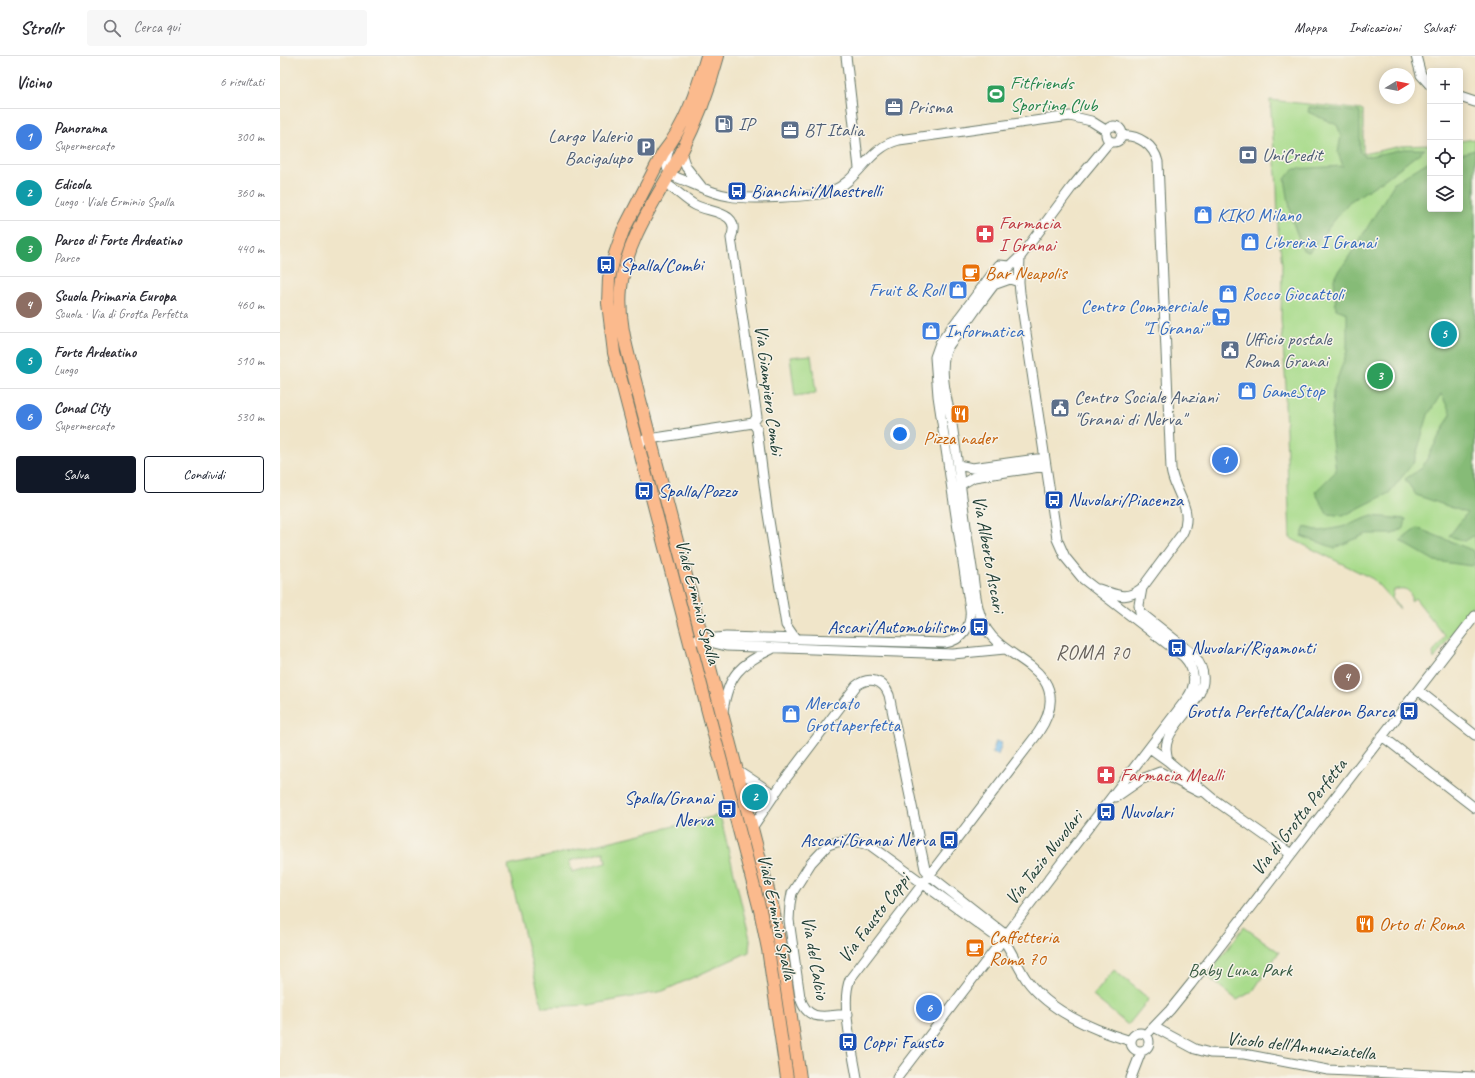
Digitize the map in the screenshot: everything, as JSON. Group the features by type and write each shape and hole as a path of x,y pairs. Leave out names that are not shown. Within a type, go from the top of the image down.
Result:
{"main road":[{"name":"Viale Erminio Spalla","path":"707,56 689,108 670,146 663,153 623,231 615,254 609,284 608,309 611,339 762,921 785,1073"},
{"name":"Viale Erminio Spalla","path":"718,56 703,104 681,153 633,243 625,266 621,292 623,332 649,439 723,715 778,932 800,1078"}],"street":[{"path":"846,56 859,168"},
{"path":"1416,56 1421,75 1427,82"},
{"path":"1463,98 1475,102"},
{"path":"670,146 666,158 667,178 702,187 718,194 735,197 818,194 838,188 871,156 886,145 910,138 1070,116 1091,121 1107,130"},
{"path":"1111,127 1117,127 1121,131 1121,136 1118,141 1110,141 1106,136 1107,130 1111,127"},
{"path":"1121,136 1128,136 1145,142 1155,153 1158,162 1171,469 1173,480 1187,513 1186,525 1182,534 1142,588"},
{"path":"995,285 1010,266 1020,257 1072,187 1110,141"},
{"path":"681,153 686,167 702,187"},
{"name":"Via Giampiero Combi","path":"667,178 692,203 722,213 731,222 733,231 731,238 756,417 752,423 757,428 767,508 786,625 795,638"},
{"name":"Via Tazio Nuvolari","path":"1020,257 1019,282 1045,462 1060,547 1076,573 1092,586 1193,654 1199,663 1202,675 1202,685 1198,698 1168,738"},
{"name":"Via Alberto Ascari","path":"922,643 950,643 964,633 970,620 958,464 948,403 944,357 956,329 998,265 1010,266"},
{"path":"995,285 1010,279 1019,282"},
{"name":"Via Alberto Ascari","path":"926,870 1038,733 1048,714 1050,704 1050,693 1043,678 992,637 982,620 965,547 957,529 941,419 935,357 939,345 956,329 995,285"},
{"path":"941,419 951,418"},
{"path":"638,446 644,440 752,423"},
{"path":"958,464 963,467 972,468 1045,462"},
{"path":"960,485 974,477 1045,462"},
{"name":"Via Tazio Nuvolari","path":"1092,586 1122,596 1133,594 1142,588"},
{"name":"Via Tazio Nuvolari","path":"897,1078 1110,802 1191,692 1194,681 1192,671 1184,658 1147,624 1139,610 1142,588"},
{"path":"682,614 695,611"},
{"name":"Via di Grotta Perfetta","path":"1131,1041 1135,1034 1142,1033 1146,1035 1191,984 1475,616"},
{"path":"689,641 726,636 922,643 922,653"},
{"path":"702,640 726,646 882,652 959,654 1005,648"},
{"path":"882,642 882,652"},
{"path":"723,715 727,689 738,670 747,661 774,648"},
{"path":"752,828 856,686 869,680 882,683 889,694 926,870 1004,938 1026,980 1057,1008 1070,1017 1114,1036 1131,1041 1132,1048 1141,1052"},
{"path":"1418,690 1475,735"},
{"path":"1168,761 1166,752 1172,719"},
{"path":"1382,736 1475,808"},
{"path":"1150,748 1168,761 1213,799 1292,854"},
{"path":"736,769 775,795"},
{"name":"Via Tazio Nuvolari","path":"1110,802 1142,779 1160,772 1213,799"},
{"name":"Via del Calcio","path":"848,1014 815,1016 807,1012 803,1007 790,920 790,904 798,882 822,849 840,841 863,843 872,847 922,883"},
{"name":"Via Fausto Coppi","path":"857,1078 846,994 851,977 922,883 926,870"},
{"path":"922,883 1004,938"},
{"name":"Vicolo dell'Annunziatella","path":"1154,1027 1195,1049 1210,1053 1244,1054 1328,1070 1475,1077"},
{"path":"1131,1078 1141,1052 1148,1046 1149,1041 1146,1035"},
{"path":"785,1073 797,1060"}],"green space":[{"path":"1270,100 1363,110 1363,154 1402,146 1427,145 1427,212 1463,212 1463,141 1475,139 1475,602 1434,659 1433,653 1445,636 1415,598 1411,601 1409,591 1404,589 1394,590 1392,598 1400,609 1373,579 1290,538 1285,404 1286,386 1281,319 1282,264 1278,229 1277,187"},
{"path":"1309,107 1360,112 1360,152 1365,157 1404,149 1425,149 1382,181 1349,202 1309,252 1303,250 1292,220 1285,179 1293,169 1343,166 1338,153 1341,135 1337,125 1308,112"},
{"path":"1475,150 1475,535 1465,541 1449,536 1467,513 1416,495 1405,479 1422,468 1451,414 1441,394 1428,415 1414,462 1389,493 1343,516 1327,514 1315,492 1336,471 1331,434 1333,391 1347,351 1347,313 1336,309 1334,279 1395,182 1426,163 1427,212 1463,212 1463,153"},
{"path":"811,355 816,393 795,396 790,357"},
{"path":"1372,516 1406,519 1404,528 1393,534 1366,534 1335,548 1301,536 1305,527 1320,531 1342,527"},
{"path":"1417,528 1472,550 1475,554 1475,563 1472,566 1435,561 1400,541"},
{"path":"720,815 750,939 749,952 663,991 589,1005 542,1007 508,866","holes":["604,852 606,863 572,872 569,861"]},
{"name":"Baby Luna Park","path":"1244,927 1279,952 1253,991 1237,1000 1207,976"},
{"path":"1114,970 1149,999 1128,1025 1093,996"}],"water":[{"path":"996,741 1002,743 998,755 992,753"}],"place":[{"name":"Fitfriends Sporting Club","path":"996,94"},
{"name":"Prisma","path":"894,107"},
{"name":"IP","path":"724,124"},
{"name":"BT Italia","path":"790,130"},
{"name":"Largo Valerio Bacigalupo","path":"646,147"},
{"name":"UniCredit","path":"1248,155"},
{"name":"Bianchini/Maestrelli","path":"737,191"},
{"name":"KIKO Milano","path":"1203,215"},
{"name":"Farmacia I Granai","path":"985,234"},
{"name":"Libreria I Granai","path":"1250,242"},
{"name":"Spalla/Combi","path":"606,265"},
{"name":"Bar Neapolis","path":"971,273"},
{"name":"Fruit & Roll","path":"958,290"},
{"name":"Rocco Giocattoli","path":"1228,294"},
{"name":"Centro Commerciale \"I Granai\"","path":"1221,317"},
{"name":"Informatica","path":"931,331"},
{"name":"Forte Ardeatino","path":"1444,334"},
{"name":"Ufficio postale Roma Granai","path":"1230,350"},
{"name":"Parco di Forte Ardeatino","path":"1380,376"},
{"name":"GameStop","path":"1247,391"},
{"name":"Centro Sociale Anziani \"Granai di Nerva\"","path":"1060,408"},
{"name":"Pizza nader","path":"960,414"},
{"name":"Panorama","path":"1225,460"},
{"name":"Spalla/Pozzo","path":"644,491"},
{"name":"Nuvolari/Piacenza","path":"1054,500"},
{"name":"Ascari/Automobilismo","path":"979,627"},
{"name":"Nuvolari/Rigamonti","path":"1177,648"},
{"name":"Scuola Primaria Europa","path":"1347,677"},
{"name":"Grotta Perfetta/Calderon Barca","path":"1409,711"},
{"name":"Mercato Grottaperfetta","path":"791,714"},
{"name":"Farmacia Mealli","path":"1106,775"},
{"name":"Edicola","path":"755,797"},
{"name":"Spalla/Granai Nerva","path":"727,809"},
{"name":"Nuvolari","path":"1106,812"},
{"name":"Ascari/Granai Nerva","path":"949,840"},
{"name":"Orto di Roma","path":"1365,924"},
{"name":"Caffetteria Roma 70","path":"975,948"},
{"name":"Conad City","path":"929,1008"},
{"name":"Coppi Fausto","path":"848,1042"}],"district":[{"name":"ROMA 70","path":"1093,652"}]}
